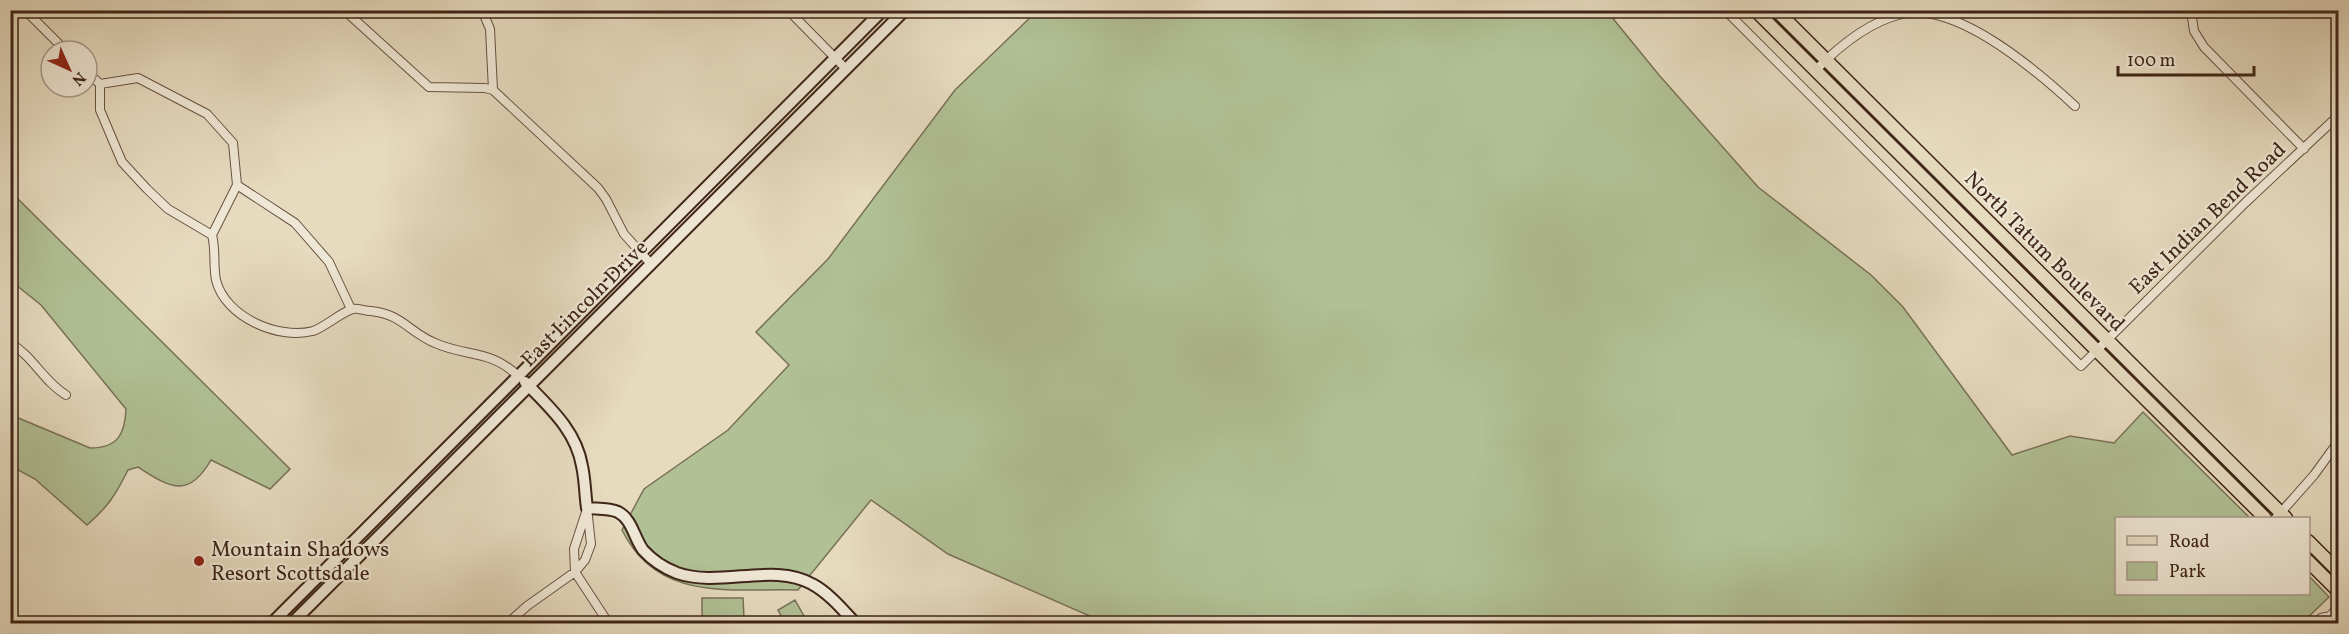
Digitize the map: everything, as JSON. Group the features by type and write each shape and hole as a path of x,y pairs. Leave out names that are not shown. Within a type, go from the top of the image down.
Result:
{"main road":[{"name":"East Lincoln Drive","path":"271,624 883,10"},
{"name":"East Lincoln Drive","path":"291,624 905,10"},
{"name":"North Tatum Boulevard","path":"1755,10 1815,71 2281,517"},
{"name":"North Tatum Boulevard","path":"1776,10 2102,346 2263,517"},
{"path":"518,376 568,428 582,466 587,508 610,510 621,514 629,523 643,549 655,561 668,568 700,578 774,575 802,579 825,592 856,624"},
{"path":"390,504 401,515"},
{"path":"2310,543 2338,571"},
{"path":"2310,563 2338,591"}],"street":[{"path":"25,10 54,39"},
{"path":"344,10 429,87 494,90 598,188 624,234 651,264"},
{"path":"482,10 490,29 494,90"},
{"path":"788,10 846,69"},
{"name":"North Tatum Boulevard","path":"1725,10 2081,366 2102,346"},
{"path":"2191,10 2194,31 2204,47 2304,149"},
{"path":"1815,71 1844,43 1878,22 1904,13 1934,14 1951,18 1996,42 2075,106"},
{"path":"212,235 237,185 233,143 207,114 138,78 100,84 100,110 122,162 168,209 212,235 215,244 216,280 221,291 233,307 261,327 275,332 313,331 351,309 387,313 437,345 502,362 518,376"},
{"name":"East Indian Bend Road","path":"2102,346 2245,203 2338,116"},
{"path":"237,185 295,223 329,262 351,309"},
{"path":"10,343 21,349 52,386 66,395"},
{"path":"2281,517 2338,442"},
{"path":"587,508 574,549 575,572 609,624"},
{"path":"507,624 527,606 575,572 589,552 591,544 587,508"},
{"path":"2315,624 2321,618 2329,620 2338,607"}],"green space":[{"path":"1606,10 1659,75 1758,187 1871,275 1903,307 2012,455 2070,436 2114,443 2143,412 2249,517 2115,517 2115,595 2310,595 2310,577 2329,597 2301,624 1108,624 948,554 871,500 798,590 698,587 676,581 655,570 637,553 622,530 644,489 728,430 789,365 756,332 828,259 955,90 1037,11"},
{"path":"11,192 290,469 270,489 211,460 203,473 194,481 178,486 159,480 138,467 128,470 111,500 87,525 35,479 11,466 11,415 90,448 107,445 118,438 124,426 126,409 41,305 11,281"},
{"path":"702,598 743,598 744,618 702,619"},
{"path":"795,600 808,623 785,623 778,610"}],"place":[{"name":"Mountain Shadows Resort Scottsdale","path":"199,561"}]}
